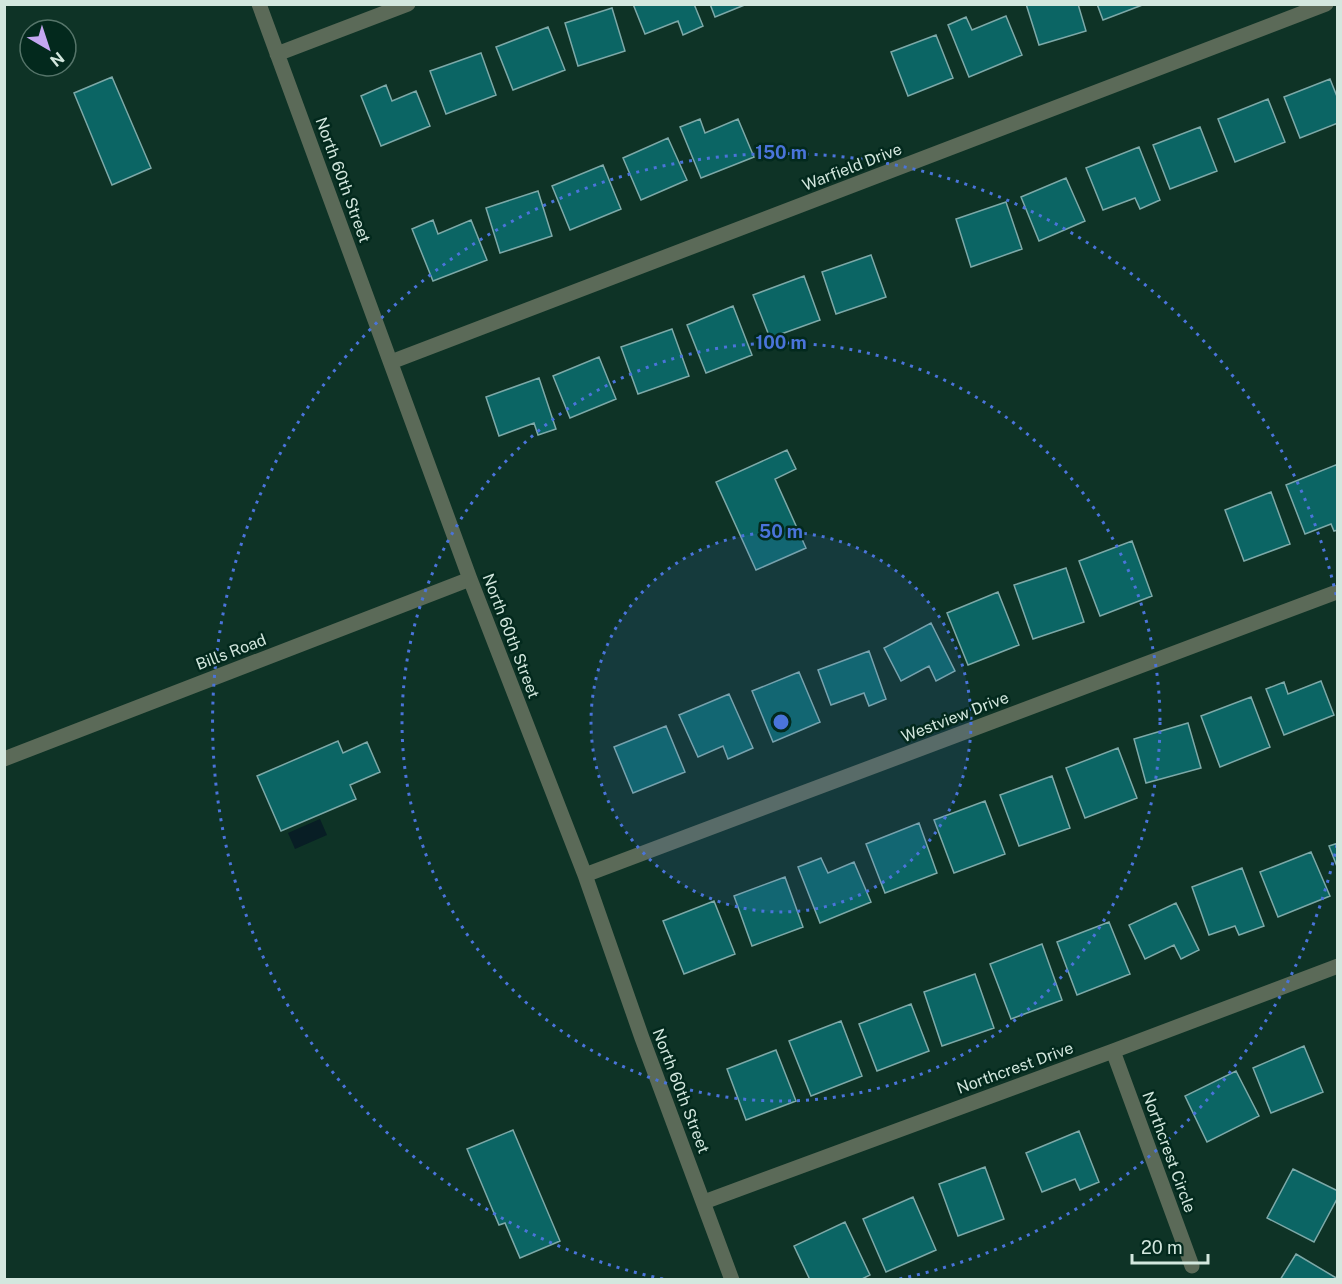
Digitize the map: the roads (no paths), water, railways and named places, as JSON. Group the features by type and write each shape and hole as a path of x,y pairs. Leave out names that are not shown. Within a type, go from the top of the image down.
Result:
{"street":[{"name":"North 60th Street","path":"259,4 470,579 585,875 642,1038 732,1280"},
{"path":"277,54 408,4"},
{"name":"Warfield Drive","path":"391,362 1326,4"},
{"name":"Bills Road","path":"4,759 470,579"},
{"name":"Westview Drive","path":"585,875 1338,592"},
{"name":"Northcrest Drive","path":"704,1202 1338,966"},
{"name":"Northcrest Circle","path":"1113,1051 1192,1266"}],"water":[{"path":"320,819 327,835 295,849 288,833"}]}
